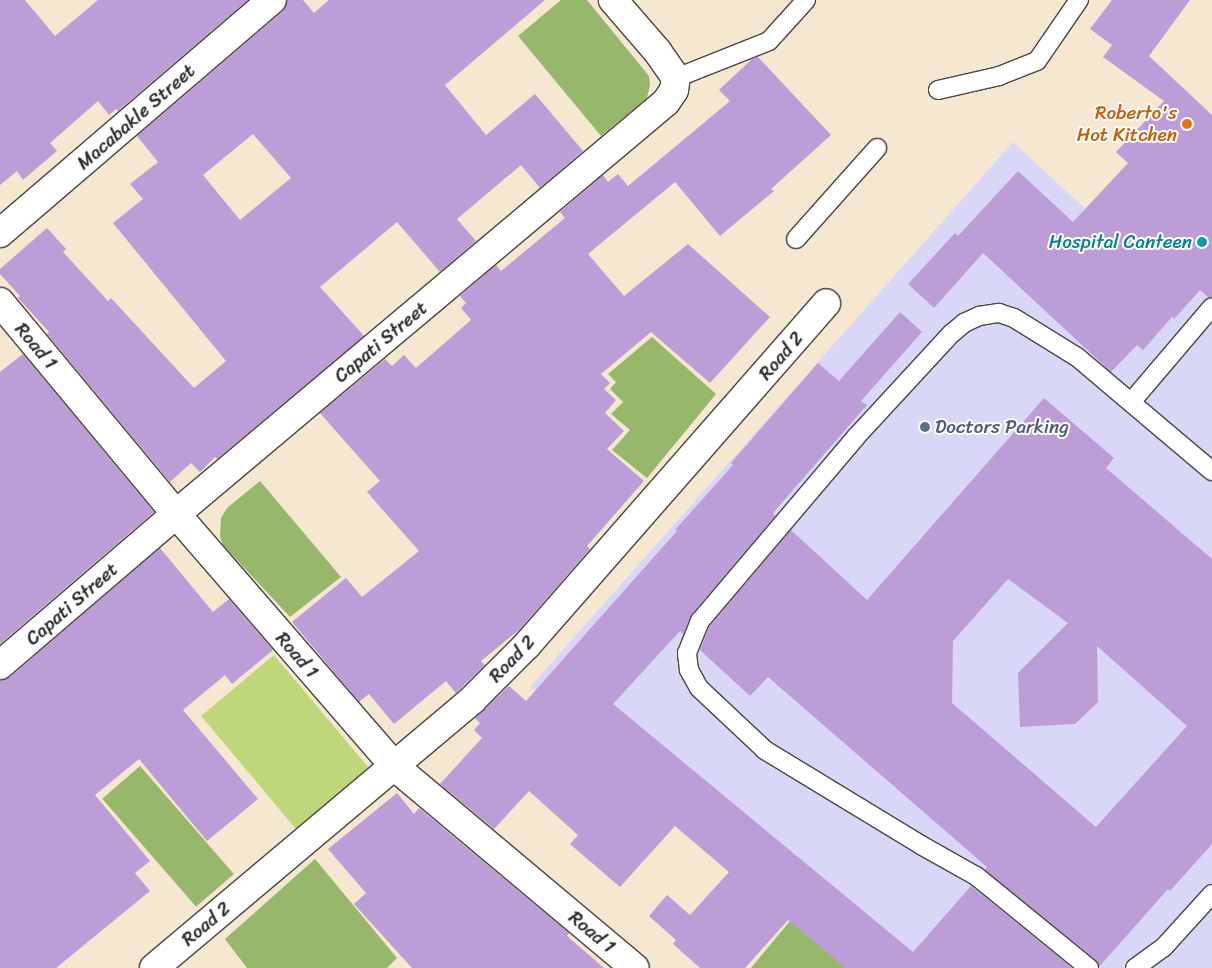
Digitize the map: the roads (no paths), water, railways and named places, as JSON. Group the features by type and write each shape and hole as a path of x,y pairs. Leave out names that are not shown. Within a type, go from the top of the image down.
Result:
{"street":[{"name":"Macabakle Street","path":"0,233 272,0"},
{"path":"613,0 658,52 676,78"},
{"name":"Capati Street","path":"0,665 176,514 666,102 674,90 676,78"},
{"name":"Road 1","path":"0,302 176,514 394,766 635,968"},
{"name":"Road 2","path":"154,968 472,700 527,645 826,304"}],"lane":[{"path":"676,78 769,42 806,0"},
{"path":"938,90 981,81 1038,61 1079,0"},
{"path":"796,239 877,148"},
{"path":"1132,401 1212,307"},
{"path":"1089,968 976,876 765,750 699,688 689,670 687,653 700,621 855,438 951,334 964,323 979,316 998,313 1014,318 1077,357 1132,401 1212,471"},
{"path":"1135,968 1163,948 1212,894"}],"place":[{"name":"Roberto's Hot Kitchen","path":"1187,124"},
{"name":"Hospital Canteen","path":"1202,242"},
{"name":"Doctors Parking","path":"925,427"}]}
